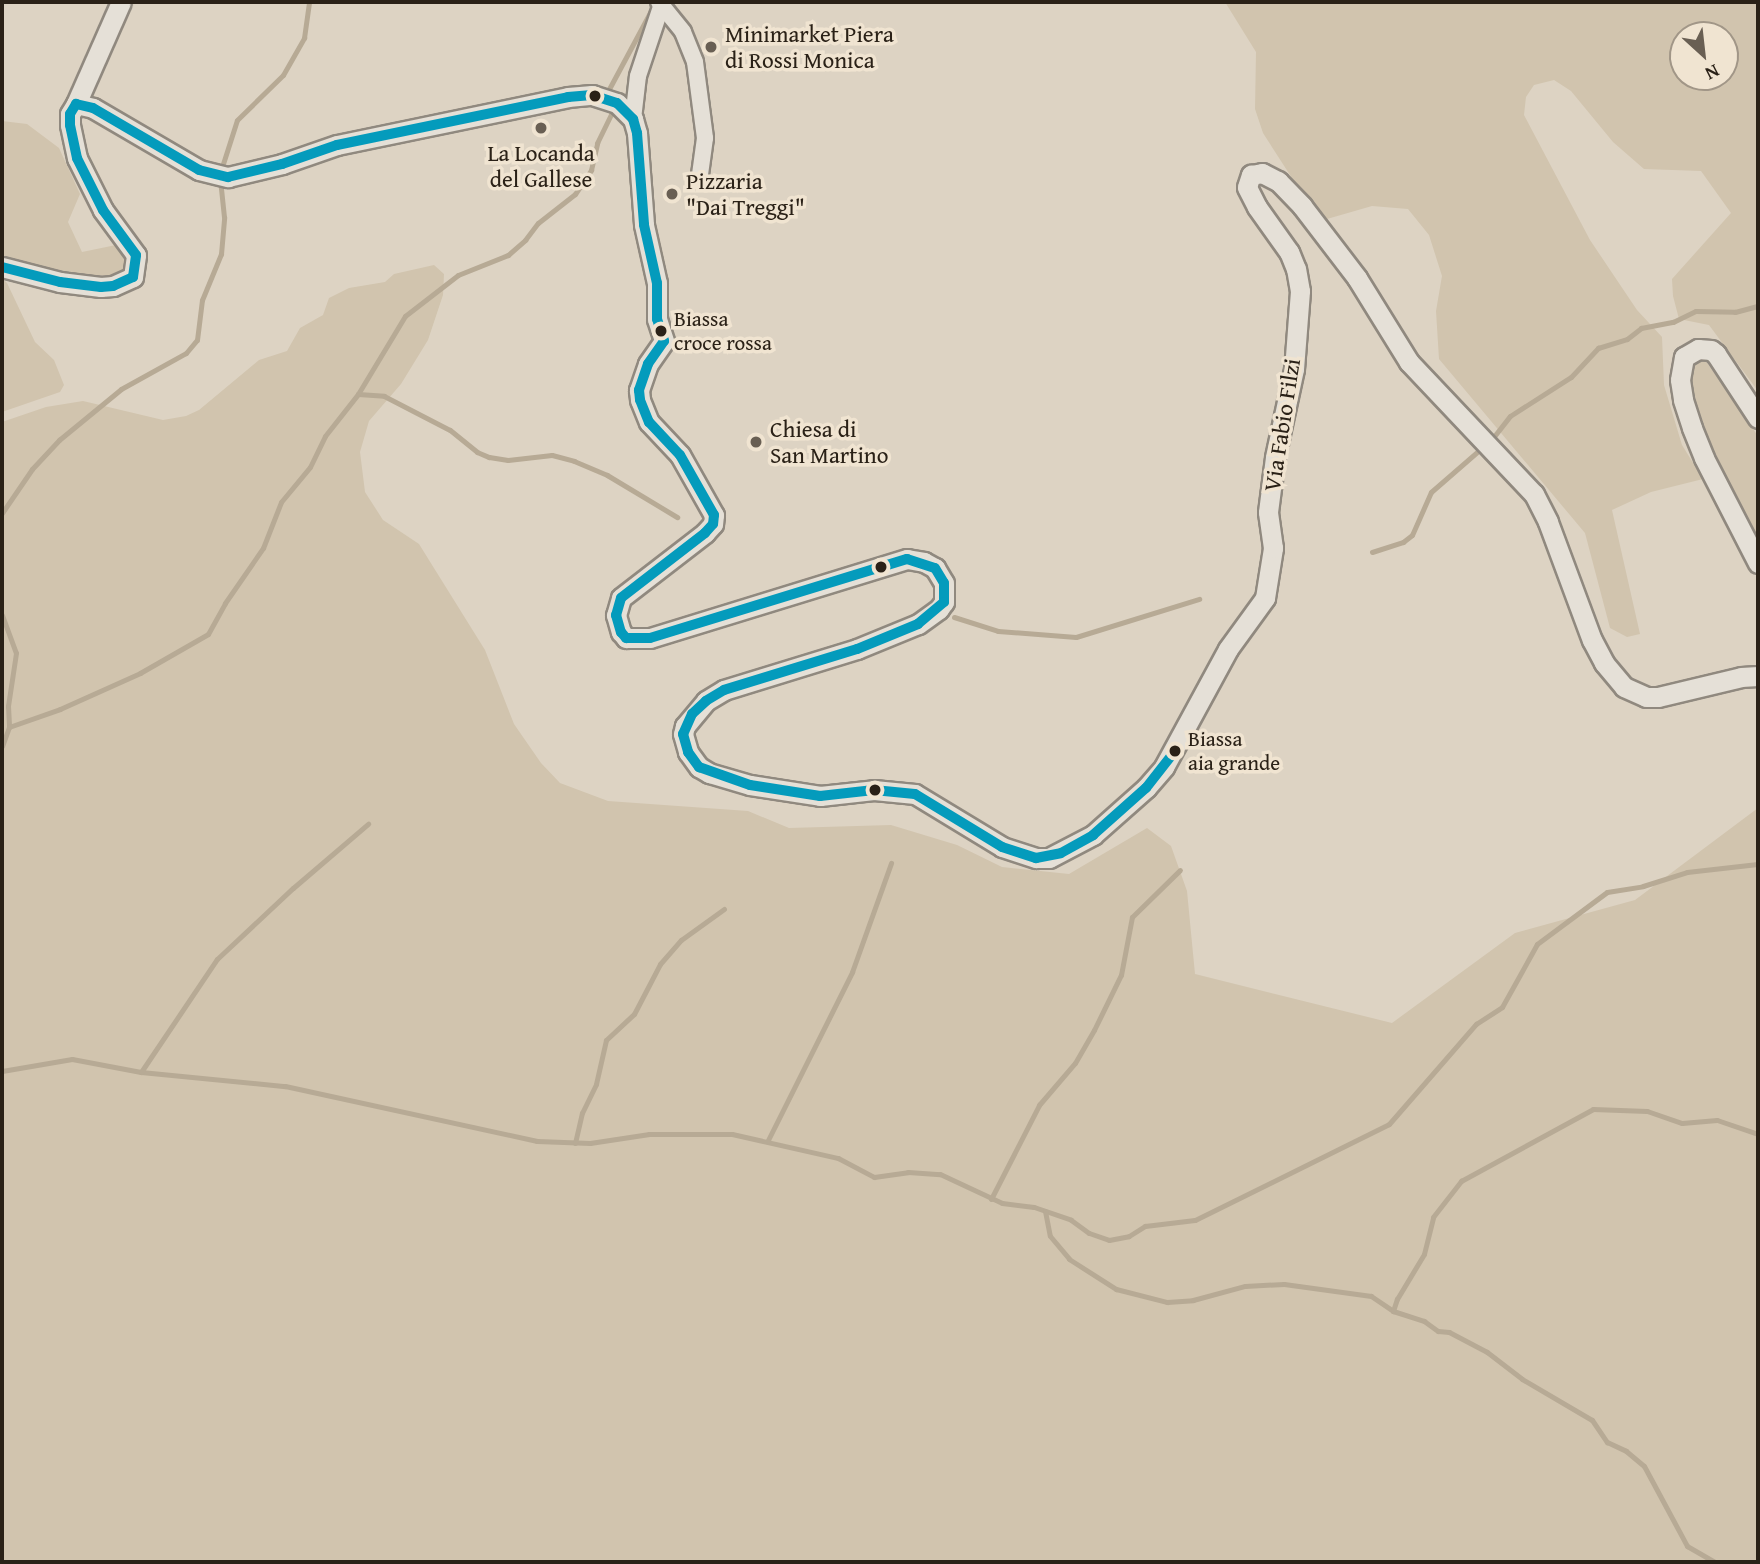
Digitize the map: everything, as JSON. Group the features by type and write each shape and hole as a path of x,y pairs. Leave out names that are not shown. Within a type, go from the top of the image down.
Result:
{"street":[{"path":"2,267 60,282 101,287 113,286 132,277 136,255 103,210 77,158 70,125 70,114 121,2"},
{"path":"633,119 638,76 660,3"},
{"path":"660,3 683,32 695,62 705,138 699,182"},
{"path":"76,104 93,108 199,170 228,177 282,164 337,145 568,97 592,95 605,98 617,103 633,119"},
{"name":"Via Fabio Filzi","path":"633,119 639,149 644,225 657,282 657,319 664,341 648,364 639,390 640,400 649,422 680,455 714,515 713,524 705,533 621,598 616,615 621,632 626,638 650,638 907,559 924,562 935,568 944,583 944,602 918,624 857,649 724,690 706,701 692,714 683,734 693,760 709,773 750,785 820,796 884,790 915,794 1002,847 1036,858 1049,858 1078,846 1146,788 1175,751 1228,649 1265,598 1269,581 1273,548 1268,512 1275,457 1294,369 1300,291 1296,269 1289,252 1249,193 1248,179 1257,173 1278,181 1302,206 1357,278 1409,362 1534,494 1563,561 1592,640 1604,663 1624,687 1646,697 1658,697 1758,676"},
{"path":"1758,418 1716,354 1698,349 1684,356 1680,380 1682,400 1692,428 1704,458 1758,563"}],"shaded area":[{"path":"1225,2 1758,2 1758,391 1709,325 1679,319 1673,296 1672,279 1731,213 1701,171 1644,169 1613,142 1571,91 1554,80 1534,85 1526,97 1524,115 1590,240 1637,310 1662,337 1664,385 1682,445 1703,479 1651,492 1612,510 1640,634 1627,637 1610,628 1585,533 1439,359 1436,311 1442,276 1429,235 1408,209 1372,206 1327,219 1299,189 1263,133 1255,109 1256,52"},
{"path":"2,121 27,124 59,148 80,194 68,222 82,252 116,245 128,255 125,272 116,276 83,275 2,259"},
{"path":"434,265 444,274 443,295 428,340 401,384 369,421 360,452 365,492 383,520 419,544 485,650 514,724 541,763 560,783 608,801 748,811 789,828 891,825 957,845 1002,867 1069,874 1147,828 1171,846 1187,891 1195,974 1392,1023 1515,933 1635,900 1758,808 1758,1562 2,1562 2,422 46,407 83,401 163,420 186,416 199,410 259,360 287,351 300,328 323,315 329,298 349,288 385,282 394,274"},
{"path":"2,278 7,283 35,342 54,360 64,385 60,392 2,412"},
{"path":"1705,360 1758,436 1758,536 1744,516 1701,422 1691,381 1693,365"}],"waterway":[{"path":"221,170 237,120 283,75 304,38 309,2"},
{"path":"609,89 653,7"},
{"path":"9,727 60,709 140,673 208,634 225,603 263,548 281,502 310,467 325,436 358,394 405,316 458,275 508,255 525,240 538,223 575,194 591,170 597,143 613,110"},
{"path":"2,513 32,469 59,440 121,389 186,353 197,340 202,300 221,254 224,217 220,180"},
{"path":"1372,552 1403,542 1412,535 1431,492 1492,439 1510,416 1571,377 1598,348 1627,339 1641,328 1673,322 1696,311 1735,312 1758,306"},
{"path":"358,394 384,396 450,430 477,452 489,457 508,460 552,455 574,461 607,475 677,517"},
{"path":"954,617 998,631 1076,637 1199,599"},
{"path":"2,615 16,653 8,706 9,727 2,746"},
{"path":"141,1072 217,959 293,888 368,824"},
{"path":"768,1140 852,972 891,863"},
{"path":"2,1071 72,1059 141,1072 285,1086 537,1141 590,1143 649,1134 732,1134 838,1158 874,1177 908,1172 940,1174 1002,1203 1034,1207 1071,1220 1089,1233 1109,1240 1129,1236 1145,1226 1195,1220 1389,1124 1476,1024 1502,1007 1537,944 1607,892 1643,886 1687,872 1758,864"},
{"path":"991,1199 1039,1105 1075,1063 1094,1030 1121,975 1132,917 1180,870"},
{"path":"575,1143 582,1113 596,1084 606,1040 634,1014 660,964 681,940 724,909"},
{"path":"1393,1311 1397,1299 1424,1254 1433,1217 1461,1181 1593,1109 1647,1111 1682,1123 1717,1120 1758,1134"},
{"path":"1045,1211 1050,1236 1069,1259 1116,1289 1167,1302 1193,1300 1245,1286 1284,1284 1371,1296 1393,1311 1424,1321 1438,1331 1449,1332 1487,1352 1522,1379 1592,1420 1607,1442 1626,1451 1644,1466 1687,1546 1715,1562"}],"transit line":[{"path":"2,267 60,282 101,287 113,286 133,277 136,255 103,210 77,158 70,125 70,114 76,104 93,108 199,170 228,177 282,164 337,145 568,97 592,95 617,103 633,119 637,133 644,225 657,283 657,319 664,341 648,364 639,390 640,400 649,422 680,455 714,515 713,524 705,533 621,598 616,615 621,632 626,638 650,638 907,559 935,568 944,583 944,602 918,624 857,649 724,690 706,701 692,714 683,734 688,752 699,767 750,785 820,796 874,790 915,794 1002,847 1036,858 1061,853 1093,835 1146,788 1175,751"}],"place":[{"name":"Minimarket Piera di Rossi Monica","path":"711,47"},
{"name":"La Locanda del Gallese","path":"541,128"},
{"name":"Pizzaria \"Dai Treggi\"","path":"672,194"},
{"name":"Biassa croce rossa","path":"661,331"},
{"name":"Chiesa di San Martino","path":"756,442"},
{"name":"Biassa aia grande","path":"1175,751"}]}
